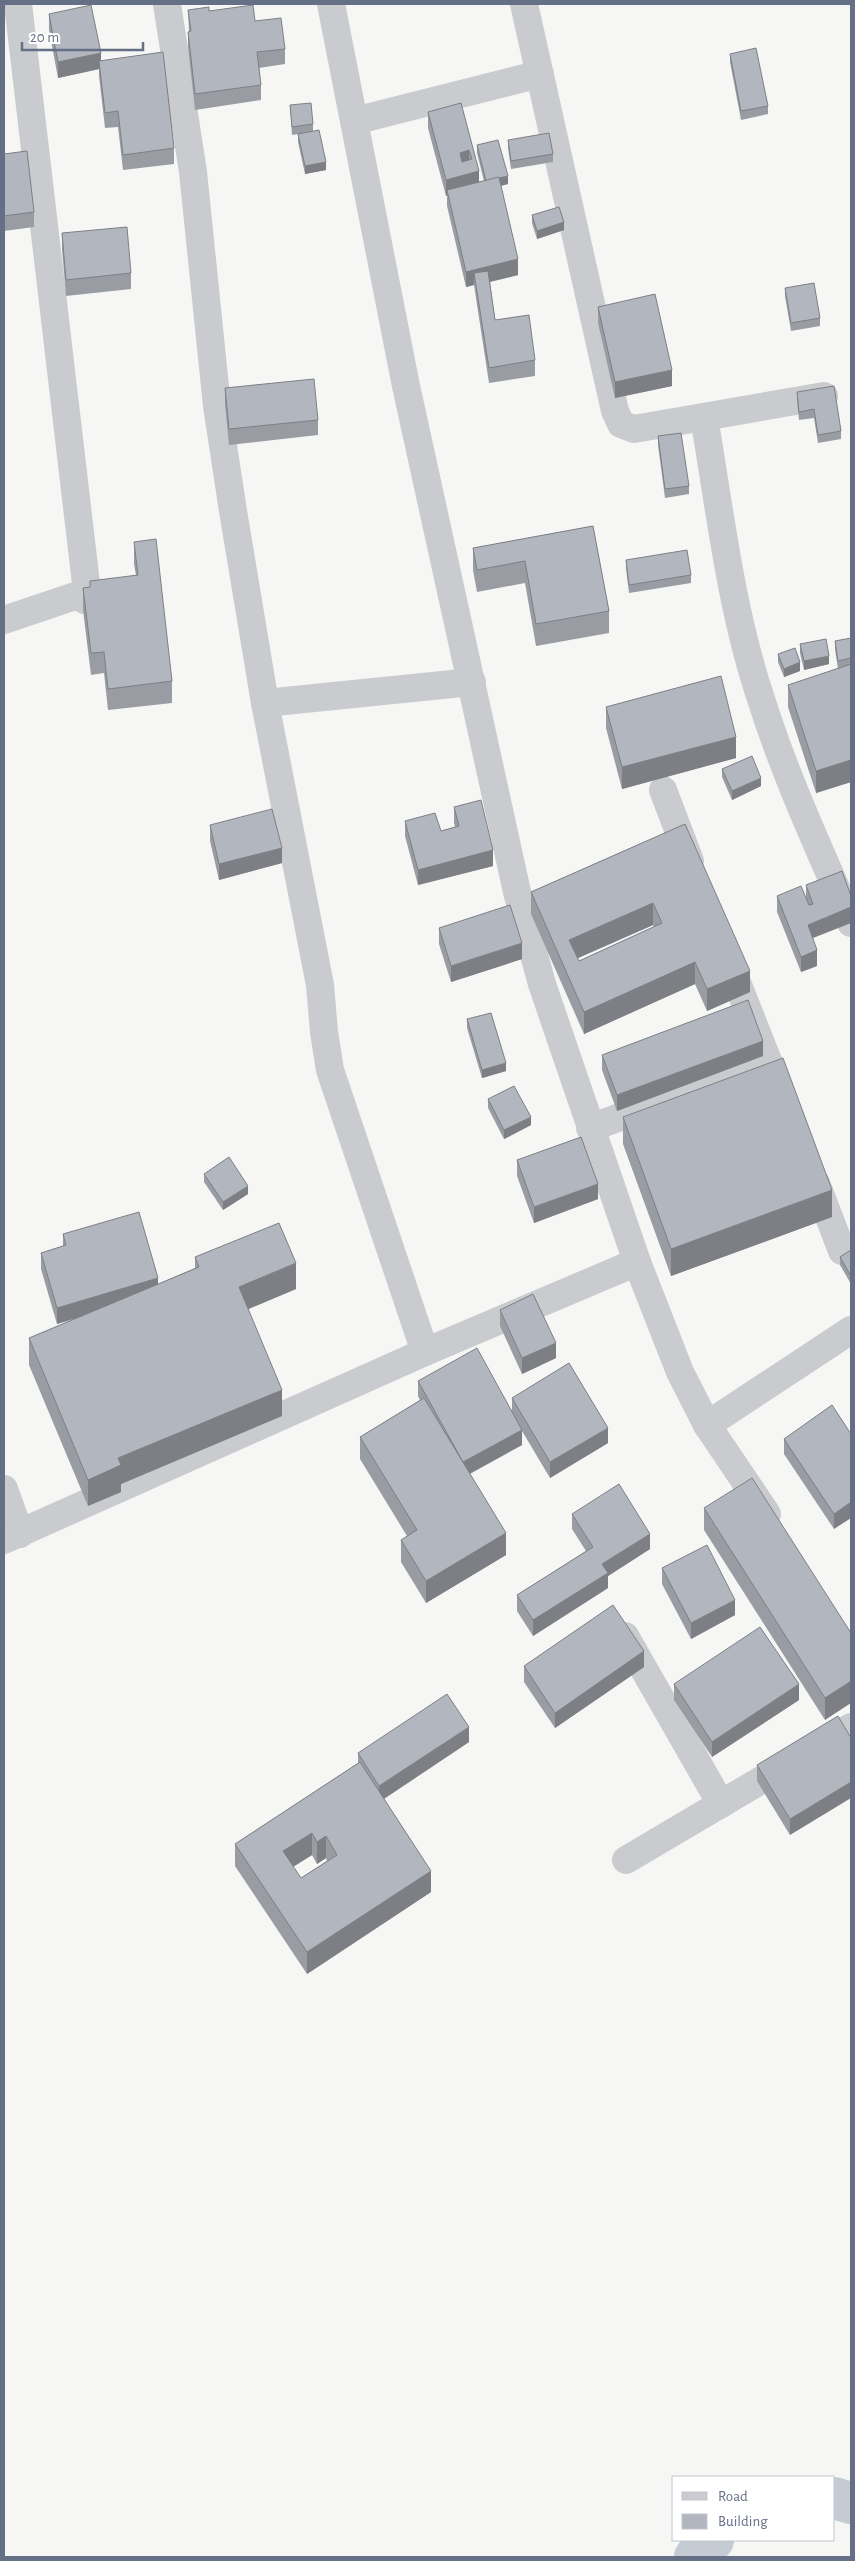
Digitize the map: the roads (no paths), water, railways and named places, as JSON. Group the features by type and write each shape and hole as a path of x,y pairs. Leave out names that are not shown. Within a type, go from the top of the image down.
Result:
{"street":[{"path":"4,620 85,596 18,4"},
{"path":"167,4 193,172 217,406 265,703 320,985 324,1032 330,1070 425,1352"},
{"path":"331,4 406,386 472,682 516,892 542,984 637,1262 680,1372 707,1425 782,1538"},
{"path":"524,4 615,411 622,424 634,429 824,396"},
{"path":"354,121 540,74"},
{"path":"704,417 730,568 748,655 762,702 793,785 851,923"},
{"path":"265,703 472,682"},
{"path":"663,790 698,881"},
{"path":"720,936 794,1126"},
{"path":"590,1128 769,1063"},
{"path":"808,1162 842,1251"},
{"path":"4,1489 12,1537 425,1352 637,1262"},
{"path":"707,1425 851,1330"},
{"path":"619,1626 721,1804"},
{"path":"626,1860 851,1727"}],"waterway":[{"path":"835,2498 851,2503"},
{"path":"695,2557 705,2544 711,2541"}]}
